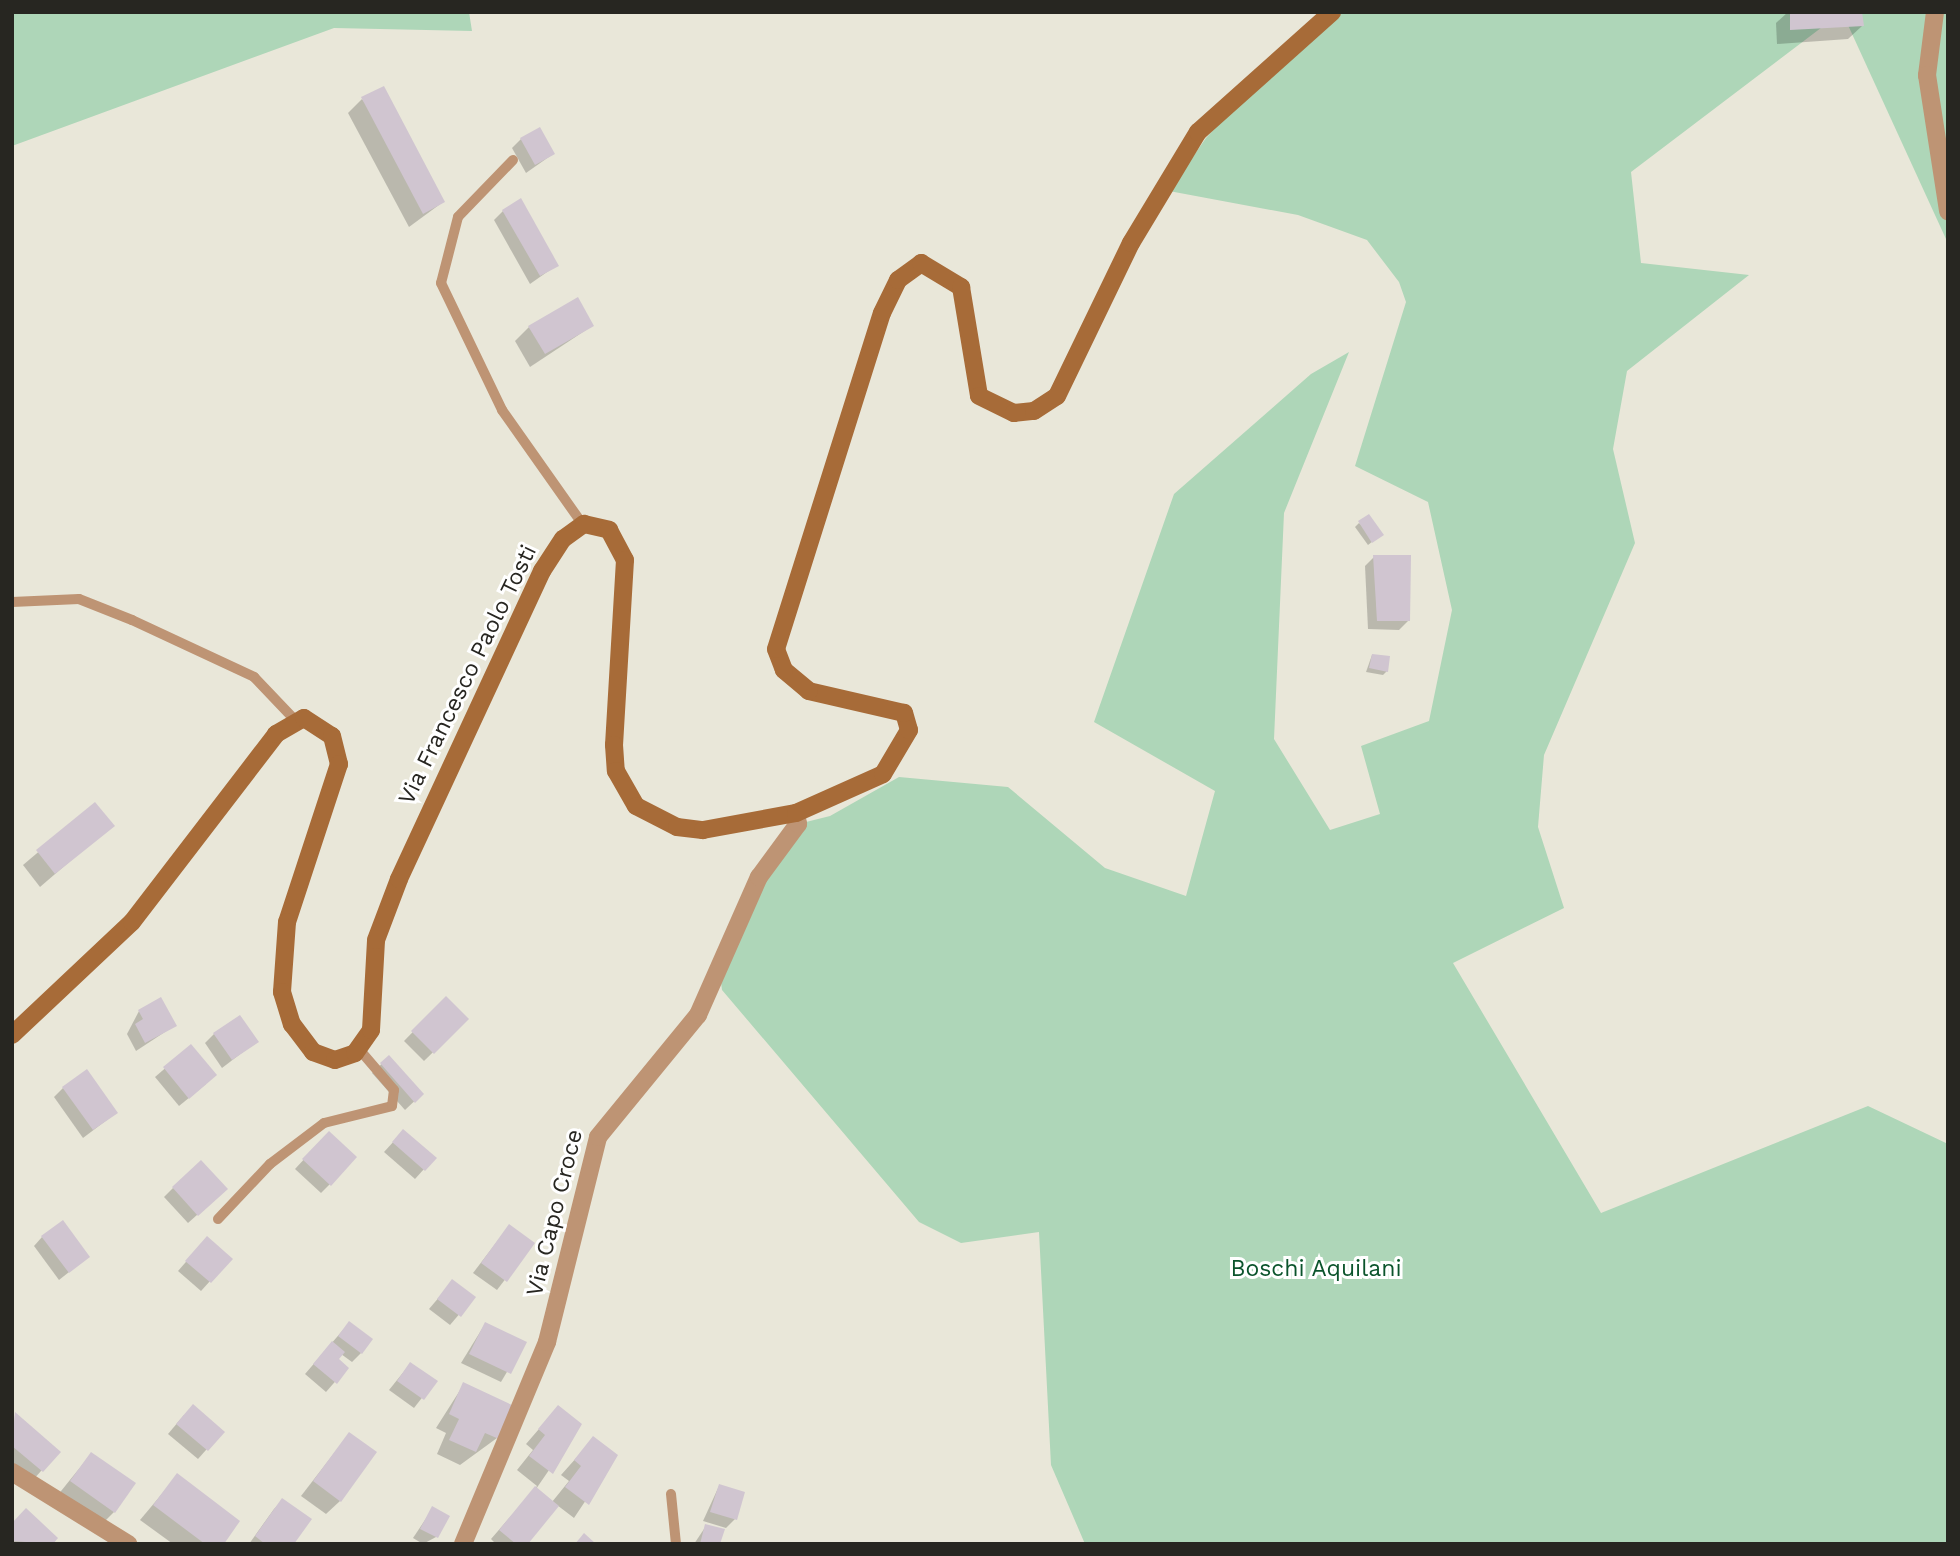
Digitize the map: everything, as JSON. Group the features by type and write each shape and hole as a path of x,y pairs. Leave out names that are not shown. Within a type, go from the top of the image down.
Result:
{"main road":[{"path":"583,525 609,530 625,560 614,745 622,788 636,806 677,827 703,830 796,813 883,774 909,730 904,713 885,705 809,691 783,670 776,649 882,313 898,281 921,263 961,287 979,396 1014,414 1034,411 1057,396 1131,243 1198,132 1332,12"},
{"name":"Via Francesco Paolo Tosti","path":"359,1049 371,1030 374,951 393,892 542,571 563,539 583,525"},
{"path":"12,1035 147,906 268,744 294,719 323,726 340,758 286,922 282,992 292,1024 313,1052 335,1060 359,1049"}],"street":[{"path":"1935,12 1927,75 1948,211"},
{"name":"Via Capo Croce","path":"463,1544 547,1342 597,1137 698,1015 759,877 798,824 796,813"},
{"path":"12,1472 128,1544"}],"lane":[{"path":"513,160 458,217 441,282 502,410 583,525"},
{"path":"12,602 72,598 132,620 254,677 294,719"},
{"path":"218,1219 270,1164 324,1123 392,1106 394,1090 359,1049"},
{"path":"671,1494 676,1544"}],"green space":[{"path":"12,12 469,12 472,31 334,28 12,146"},
{"name":"Boschi Aquilani","path":"1323,12 1842,12 1631,172 1641,263 1749,275 1627,371 1613,449 1635,543 1544,755 1538,827 1564,908 1453,963 1601,1213 1868,1106 1948,1144 1948,1544 1085,1544 1051,1465 1039,1232 961,1243 919,1222 722,990 719,967 798,824 830,816 899,777 1008,787 1105,868 1186,896 1215,791 1094,722 1174,494 1311,374 1349,352 1284,513 1274,739 1330,830 1380,814 1361,746 1429,721 1452,610 1428,502 1355,466 1406,302 1399,282 1367,240 1298,215 1169,191 1206,138"},
{"path":"1842,12 1948,12 1948,243 1946,239"}],"building":[{"path":"1790,12 1862,12 1864,26 1790,30"},
{"path":"384,86 445,202 423,214 361,97"},
{"path":"540,127 555,154 535,165 520,138"},
{"path":"521,198 559,266 540,276 502,210"},
{"path":"578,297 594,326 545,354 528,326"},
{"path":"1369,514 1384,535 1372,543 1358,521"},
{"path":"1373,555 1411,555 1410,621 1377,621"},
{"path":"1372,654 1390,656 1388,672 1369,668"},
{"path":"95,802 115,826 55,874 36,850"},
{"path":"446,996 469,1019 434,1054 411,1031"},
{"path":"161,997 177,1026 145,1043 135,1024 143,1019 138,1010"},
{"path":"240,1015 259,1042 232,1060 213,1033"},
{"path":"191,1044 217,1075 189,1099 163,1067"},
{"path":"389,1055 424,1094 415,1103 380,1063"},
{"path":"87,1069 118,1113 93,1130 62,1087"},
{"path":"403,1129 437,1158 425,1171 392,1142"},
{"path":"329,1131 357,1157 331,1186 302,1159"},
{"path":"201,1160 228,1189 198,1216 172,1187"},
{"path":"63,1220 90,1257 69,1273 41,1236"},
{"path":"509,1224 535,1243 507,1282 481,1263"},
{"path":"207,1236 233,1259 211,1283 185,1261"},
{"path":"452,1279 476,1297 461,1317 437,1299"},
{"path":"349,1321 373,1339 362,1354 338,1336"},
{"path":"485,1322 527,1342 511,1374 469,1354"},
{"path":"332,1341 345,1352 339,1359 349,1368 337,1384 313,1364"},
{"path":"410,1362 438,1381 424,1400 397,1381"},
{"path":"463,1382 514,1406 499,1439 485,1433 476,1452 449,1440 459,1419 449,1414"},
{"path":"193,1404 225,1432 208,1451 176,1424"},
{"path":"558,1405 582,1424 553,1474 529,1456 545,1435 538,1429"},
{"path":"15,1412 61,1452 43,1472 12,1446"},
{"path":"349,1432 377,1452 341,1502 313,1481"},
{"path":"593,1436 618,1455 589,1505 565,1487 581,1466 574,1460"},
{"path":"91,1452 136,1483 115,1513 70,1481"},
{"path":"177,1473 240,1521 224,1544 205,1544 153,1505"},
{"path":"719,1484 745,1492 737,1520 710,1512"},
{"path":"535,1486 559,1506 528,1544 516,1544 499,1530"},
{"path":"282,1498 312,1519 294,1544 265,1544 255,1536"},
{"path":"432,1506 450,1516 438,1538 420,1529"},
{"path":"26,1508 58,1538 53,1544 12,1541 12,1523"},
{"path":"705,1524 725,1529 720,1544 700,1544"},
{"path":"584,1533 596,1544 575,1544"}]}
